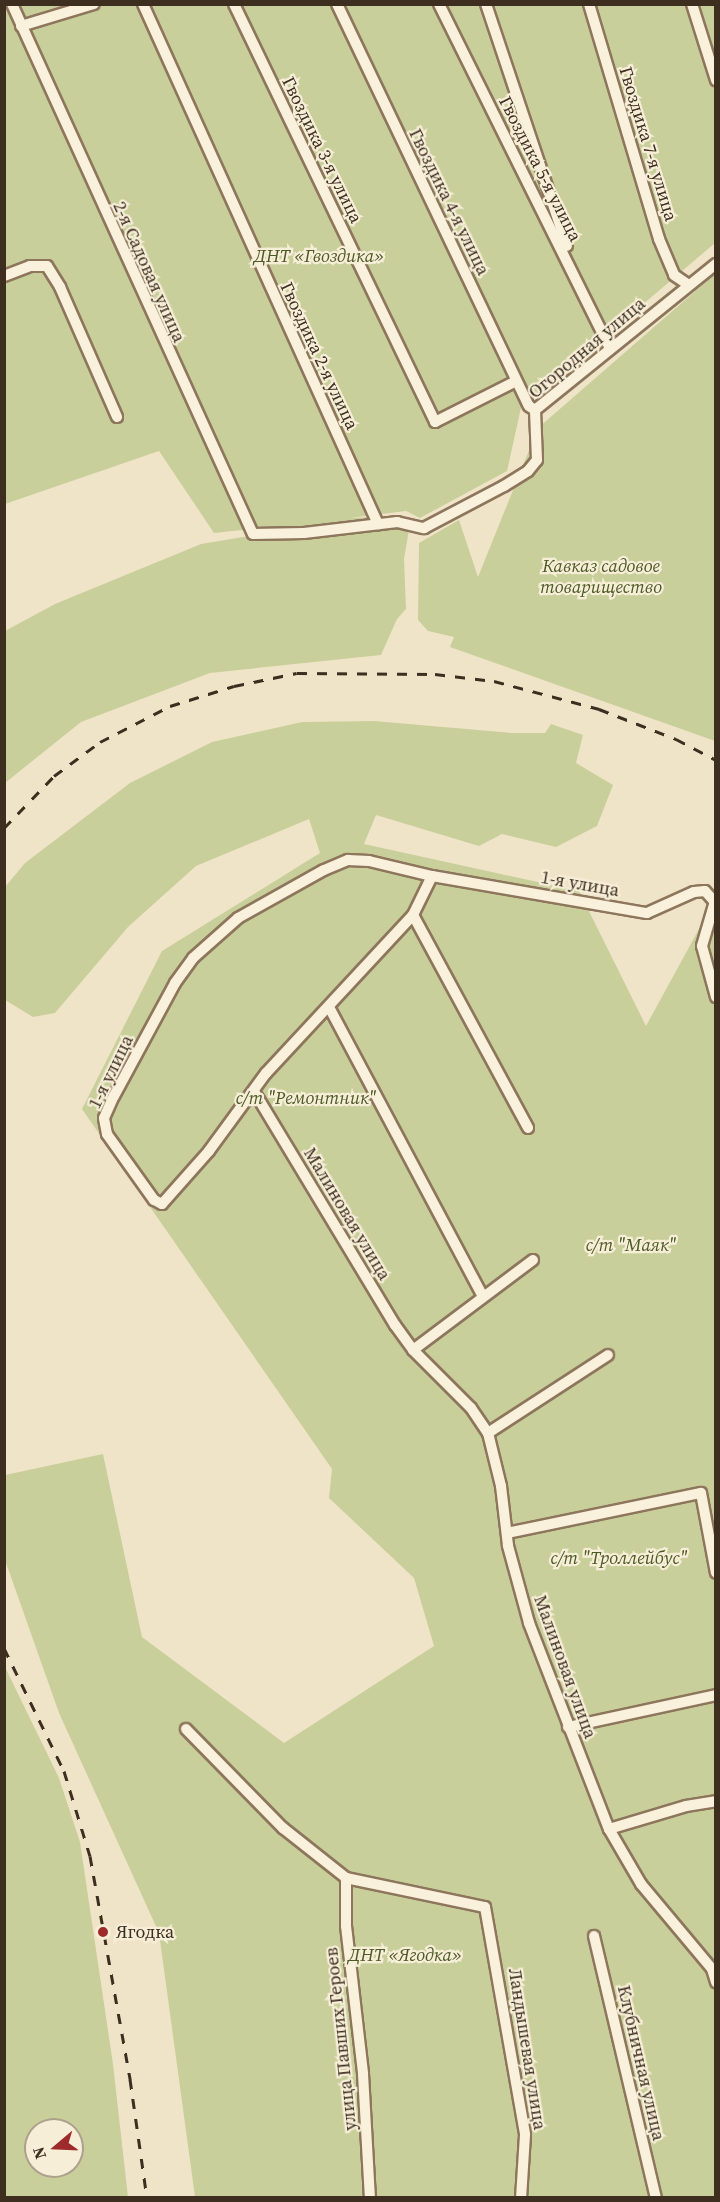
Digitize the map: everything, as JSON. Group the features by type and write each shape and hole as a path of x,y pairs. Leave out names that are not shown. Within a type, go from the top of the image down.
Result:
{"street":[{"name":"2-я Садовая улица","path":"12,4 249,531"},
{"path":"21,26 94,4"},
{"name":"Гвоздика 2-я улица","path":"143,4 378,524"},
{"name":"Гвоздика 3-я улица","path":"234,4 435,422 516,381"},
{"name":"Гвоздика 4-я улица","path":"337,4 516,381 529,406 535,410"},
{"name":"Гвоздика 5-я улица","path":"439,4 581,283 610,349"},
{"path":"486,4 581,283"},
{"name":"Гвоздика 7-я улица","path":"589,4 658,239 674,275 689,285"},
{"path":"692,4 716,80"},
{"name":"Огородная улица","path":"249,531 259,535 304,533 402,522 424,528 528,471 537,460 535,410 716,264"},
{"path":"4,276 30,266 47,266 60,287 117,417"},
{"name":"1-я улица","path":"432,876 413,915 266,1073 255,1093 243,1101 209,1151 162,1204 140,1182 107,1134 104,1119 175,983 193,958 238,918 348,861 369,861 432,876 647,913 694,892 705,891 715,900 702,946 716,997"},
{"path":"413,915 528,1128"},
{"path":"329,1007 483,1297"},
{"name":"Малиновая улица","path":"255,1093 414,1350 471,1408 488,1433 501,1486 507,1533 529,1623 609,1829 652,1898 712,1970 716,1982"},
{"path":"414,1350 533,1260"},
{"path":"488,1433 608,1354"},
{"path":"507,1533 701,1493 716,1573"},
{"path":"568,1727 716,1695"},
{"path":"186,1730 283,1828 346,1878"},
{"path":"609,1829 686,1806 716,1801"},
{"name":"Ландышевая улица","path":"346,1878 485,1907 525,2135 521,2198"},
{"name":"улица Павших Героев","path":"346,1878 345,1926 363,2074 370,2198"},
{"name":"Клубничная улица","path":"594,1936 656,2198"}],"green space":[{"name":"ДНТ «Гвоздика»","path":"5,5 715,5 715,243 521,408 507,471 420,518 406,511 349,518 373,517 409,530 404,559 406,609 397,619 381,655 210,673 81,722 5,783 5,631 55,604 201,544 249,536 251,529 214,533 159,451 5,504"},
{"name":"Кавказ садовое товарищество","path":"715,274 715,741 450,647 454,637 428,631 418,620 419,543 459,520 478,577 538,428"},
{"path":"374,721 512,733 545,733 551,724 583,735 576,763 613,785 597,826 556,847 502,834 479,846 376,815 364,844 579,891 646,1026 711,907 715,911 715,2197 195,2197 159,1933 59,1713 5,1560 5,1475 103,1454 142,1637 284,1743 434,1646 414,1578 329,1498 332,1469 82,1109 162,951 320,853 309,819 196,866 128,927 55,1013 33,1017 5,1000 5,887 25,863 130,783 212,742 302,722"},
{"path":"5,1667 59,1778 80,1842 113,2064 128,2197 5,2197"}],"railway":[{"path":"4,828 54,776 100,742 170,706 234,686 297,673 435,674 494,681 599,709 676,739 716,760"},
{"path":"4,1648 64,1771 90,1856 130,2079 147,2198"}],"place":[{"name":"Ягодка","path":"103,1932"}],"park label":[{"name":"с/т \"Ремонтник\"","path":"306,1098"},
{"name":"с/т \"Маяк\"","path":"631,1245"},
{"name":"с/т \"Троллейбус\"","path":"619,1558"},
{"name":"ДНТ «Ягодка»","path":"405,1955"}]}
